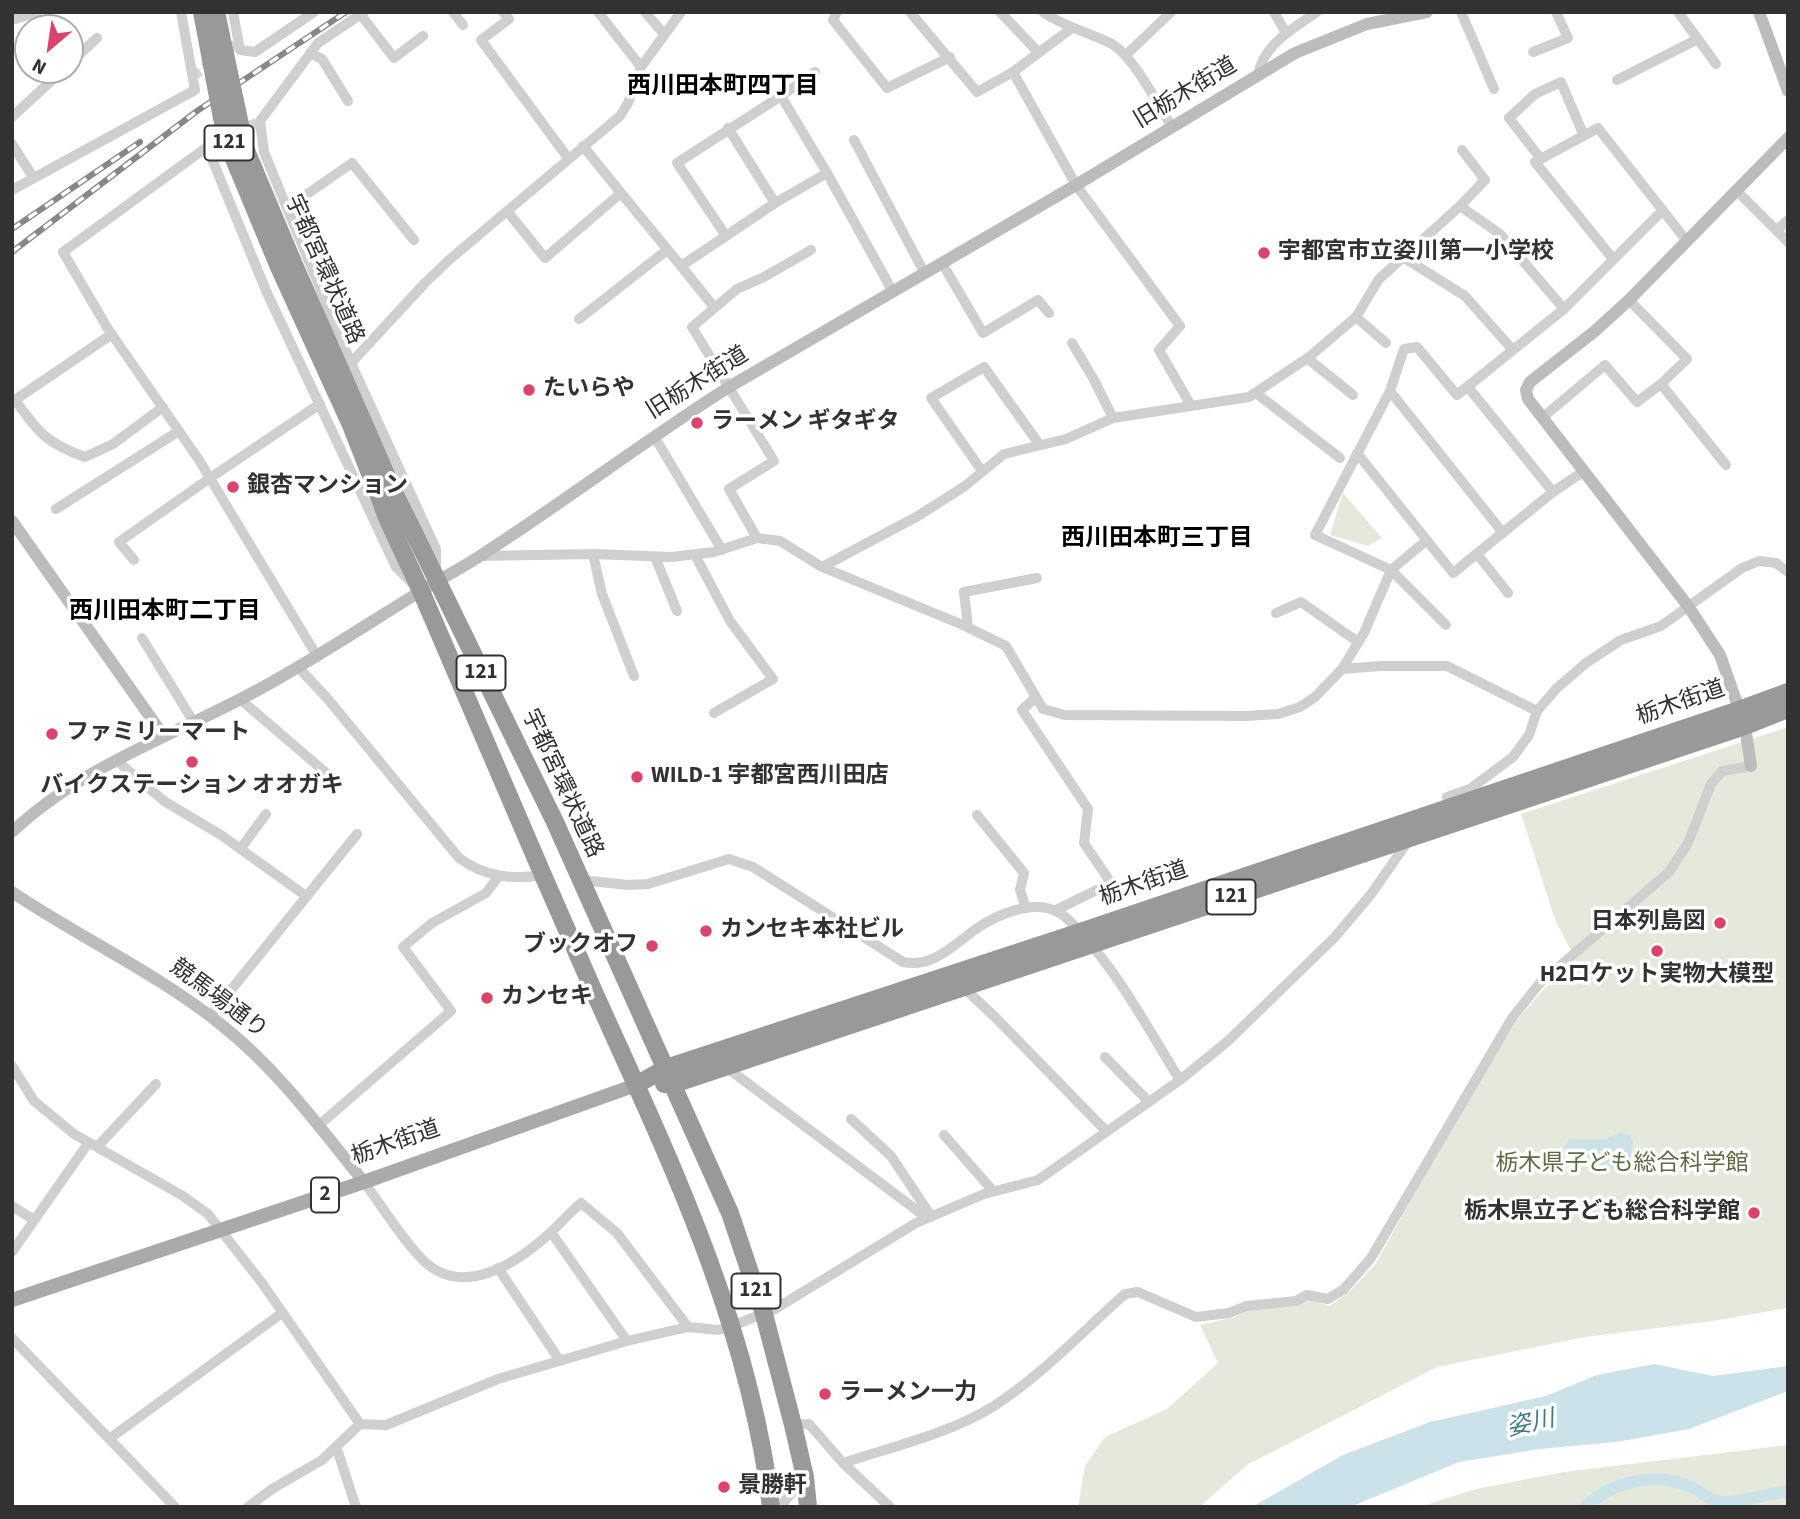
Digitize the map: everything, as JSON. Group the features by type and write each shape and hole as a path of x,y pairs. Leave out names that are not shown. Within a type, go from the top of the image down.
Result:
{"highway":[{"name":"宇都宮環状道路","path":"202,12 222,118 232,154 394,492 428,586 543,875 692,1219 732,1326 751,1391 766,1462 771,1507"},
{"name":"宇都宮環状道路","path":"216,12 244,148 286,264"},
{"name":"宇都宮環状道路","path":"428,586 555,822 730,1213 764,1314 805,1477 808,1507"},
{"name":"栃木街道","path":"670,1076 726,1067 963,987 1086,938 1411,836 1742,718 1788,691"},
{"name":"栃木街道","path":"636,1085 1086,938 1742,718 1788,709"}],"main road":[{"name":"栃木街道","path":"12,1300 364,1182 636,1085"}],"street":[{"path":"12,20 37,12"},
{"path":"12,190 195,89 181,12"},
{"path":"233,12 240,50 255,52 314,12"},
{"path":"453,12 463,25"},
{"path":"503,12 509,19 481,40 568,158"},
{"path":"598,12 641,67"},
{"path":"645,12 664,34"},
{"path":"352,363 424,284 620,116 628,103 641,67 681,12"},
{"path":"837,12 833,20 887,88 950,57"},
{"path":"910,12 950,57 976,92 1013,72 1072,28"},
{"path":"1000,12 1039,53"},
{"path":"1043,12 1072,28 1111,44 1125,55 1172,127"},
{"path":"1125,55 1171,12"},
{"path":"1274,12 1286,33"},
{"path":"1258,76 1259,68 1268,52 1286,33 1317,12"},
{"name":"旧栃木街道","path":"12,832 38,810 116,760 240,699 298,667 480,556 729,387 1076,185 1295,53 1336,34 1367,24 1427,12"},
{"path":"1461,12 1494,89"},
{"path":"1533,52 1568,38 1556,12"},
{"path":"1678,12 1716,64"},
{"path":"1759,12 1784,71 1788,91"},
{"path":"317,656 210,478 112,334 63,252 207,146 267,293 396,567 428,586 436,549 352,363 287,208 264,152 260,121 318,43 363,13 394,58 423,36"},
{"path":"84,50 97,38"},
{"path":"1617,80 1698,39"},
{"path":"310,53 322,59 348,101"},
{"path":"726,236 677,163 815,72"},
{"path":"1013,72 1076,185 1180,326 1159,350 1191,404"},
{"path":"1541,159 1509,118 1535,94 1561,82 1584,136"},
{"path":"12,117 48,84"},
{"path":"781,96 893,292"},
{"path":"728,128 775,203"},
{"path":"1613,259 1535,162 1598,128 1686,240"},
{"path":"843,1462 932,1435 993,1406 1037,1373 1125,1294 1138,1292 1196,1317 1229,1313 1246,1306 1296,1301 1307,1295 1328,1299 1344,1289 1371,1258 1512,1018 1538,984 1670,872 1688,843 1711,784 1722,771 1751,766 1742,718 1720,655 1688,606 1528,399 1526,390 1530,382 1595,331 1629,300 1788,138"},
{"path":"854,139 925,272"},
{"path":"12,144 33,177"},
{"path":"583,146 714,307"},
{"path":"822,567 918,516 965,486 1004,454 1066,439 1112,418 1249,397 1256,393 1307,358 1356,317 1379,279 1485,180 1462,150"},
{"path":"287,208 352,163 414,240"},
{"path":"681,266 775,203 827,173"},
{"path":"1736,190 1788,242"},
{"path":"507,211 545,258 621,193"},
{"path":"1460,206 1500,234 1564,309"},
{"path":"1446,625 1391,570 1315,535 1390,391 1404,349 1417,347 1457,395 1564,309 1663,210"},
{"path":"1777,230 1788,220"},
{"path":"579,319 667,250"},
{"path":"757,538 729,489 774,461 692,327 737,289 811,250"},
{"path":"1403,257 1465,296 1512,349"},
{"path":"942,263 983,333 1038,300 1049,313"},
{"path":"1542,418 1605,365 1637,402 1688,359 1629,300"},
{"path":"1356,317 1387,344"},
{"path":"112,334 14,401 40,435 62,449 85,457 113,444 163,407"},
{"path":"1072,343 1112,418"},
{"path":"1307,358 1353,395"},
{"path":"982,471 931,398 984,367 1039,444"},
{"path":"1661,384 1726,465"},
{"path":"1468,387 1553,492"},
{"path":"1390,391 1503,533"},
{"path":"1256,393 1340,458"},
{"path":"134,560 119,542 320,404"},
{"path":"56,509 179,431"},
{"path":"654,436 722,550"},
{"path":"1357,453 1453,573 1553,492 1584,471"},
{"path":"13,525 163,735"},
{"path":"480,556 695,555 722,550 757,538 780,541 822,567 968,627 1006,646 1043,709 1065,715 1278,714 1300,707 1315,697 1342,669 1358,642 1391,570 1427,540"},
{"path":"593,554 602,594 634,676"},
{"path":"1477,554 1508,593"},
{"path":"695,555 730,621 773,679 714,713"},
{"path":"655,557 677,611"},
{"path":"1447,797 1470,789 1513,757 1529,735 1537,711 1586,663 1621,640 1661,626 1742,568 1759,561 1776,563 1788,572"},
{"path":"968,627 964,592 1037,578"},
{"path":"1276,613 1301,602 1358,642"},
{"path":"142,638 193,721"},
{"path":"1342,669 1447,666 1537,711"},
{"path":"298,667 327,698 450,850 481,872 515,878 543,875"},
{"path":"580,880 628,885 648,884 720,860 739,861 753,867 902,962 911,963 923,962 943,953 990,919 1026,908 1056,910 1111,883 1084,843 1088,809 1022,710 1036,697"},
{"path":"240,699 332,778"},
{"path":"116,760 164,801 241,848 306,896"},
{"path":"241,848 266,814"},
{"path":"978,815 1024,873 1020,890 1026,908"},
{"path":"211,1016 357,834"},
{"path":"248,1507 272,1489 322,1461 360,1424 386,1425 498,1379 627,1341 688,1327 718,1330 732,1326 764,1314 929,1217 993,1191 1038,1180 1180,1080 1228,1041 1335,937 1372,893 1411,836"},
{"path":"318,1126 451,1011 402,947 432,923 486,893 499,876"},
{"name":"競馬場通り","path":"12,892 166,985 211,1016 272,1071 364,1182"},
{"path":"1056,910 1102,957 1180,1080"},
{"path":"963,987 996,1017 1107,1132"},
{"path":"1105,1057 1149,1102"},
{"path":"12,1066 34,1101 74,1134 183,1196 208,1214 360,1424"},
{"path":"726,1067 929,1217"},
{"path":"12,1252 93,1144 156,1084"},
{"path":"851,1119 891,1156 929,1217"},
{"path":"944,1135 993,1191"},
{"path":"364,1182 420,1258 448,1276 473,1278 509,1264 551,1233 581,1203 617,1233 688,1327"},
{"path":"12,1206 34,1220"},
{"path":"551,1233 627,1341"},
{"path":"498,1268 560,1361"},
{"path":"109,1439 282,1313"},
{"path":"12,1338 175,1507"},
{"path":"793,1425 809,1424 843,1462 890,1507"},
{"path":"337,1449 356,1507"},
{"path":"780,1507 805,1477"}],"green space":[{"path":"1343,493 1382,538 1368,546 1330,535"},
{"name":"栃木県子ども総合科学館","path":"1788,727 1788,1308 1713,1321 1585,1337 1437,1367 1247,1465 1199,1507 1078,1507 1085,1466 1105,1437 1167,1409 1218,1363 1200,1325 1235,1317 1248,1308 1298,1304 1310,1300 1330,1306 1352,1289 1376,1263 1446,1137 1517,1020 1544,989 1576,960 1555,920 1521,814"},
{"path":"1788,1445 1788,1507 1419,1507 1476,1489 1564,1472"}],"water":[{"path":"1620,1133 1630,1135 1633,1143 1631,1154 1638,1164 1636,1171 1629,1172 1619,1166 1610,1169 1587,1160 1579,1166 1558,1160 1569,1139 1606,1139"},
{"name":"姿川","path":"1654,1364 1713,1376 1788,1366 1788,1391 1689,1429 1616,1442 1540,1449 1459,1462 1350,1507 1252,1507 1343,1455 1430,1422 1546,1396 1597,1375"}],"waterway":[{"path":"1585,1507 1596,1498 1622,1485 1649,1479 1677,1482 1718,1502 1740,1501 1788,1492"}],"tunnel":[{"path":"192,77 239,42"},
{"path":"207,147 260,121"}],"railway":[{"path":"12,252 197,111 346,12"},
{"path":"12,229 140,142"}],"place":[{"name":"宇都宮市立姿川第一小学校","path":"1264,253"},
{"name":"たいらや","path":"529,390"},
{"name":"ラーメン ギタギタ","path":"697,423"},
{"name":"銀杏マンション","path":"233,487"},
{"name":"ファミリーマート","path":"52,734"},
{"name":"バイクステーション オオガキ","path":"192,762"},
{"name":"WILD-1 宇都宮西川田店","path":"637,777"},
{"name":"日本列島図","path":"1720,923"},
{"name":"カンセキ本社ビル","path":"706,931"},
{"name":"ブックオフ","path":"652,946"},
{"name":"H2ロケット実物大模型","path":"1657,951"},
{"name":"カンセキ","path":"487,998"},
{"name":"栃木県立子ども総合科学館","path":"1754,1213"},
{"name":"ラーメン一力","path":"825,1394"},
{"name":"景勝軒","path":"724,1487"}],"district":[{"name":"西川田本町四丁目","path":"723,88"},
{"name":"西川田本町三丁目","path":"1157,540"},
{"name":"西川田本町二丁目","path":"165,613"}]}
